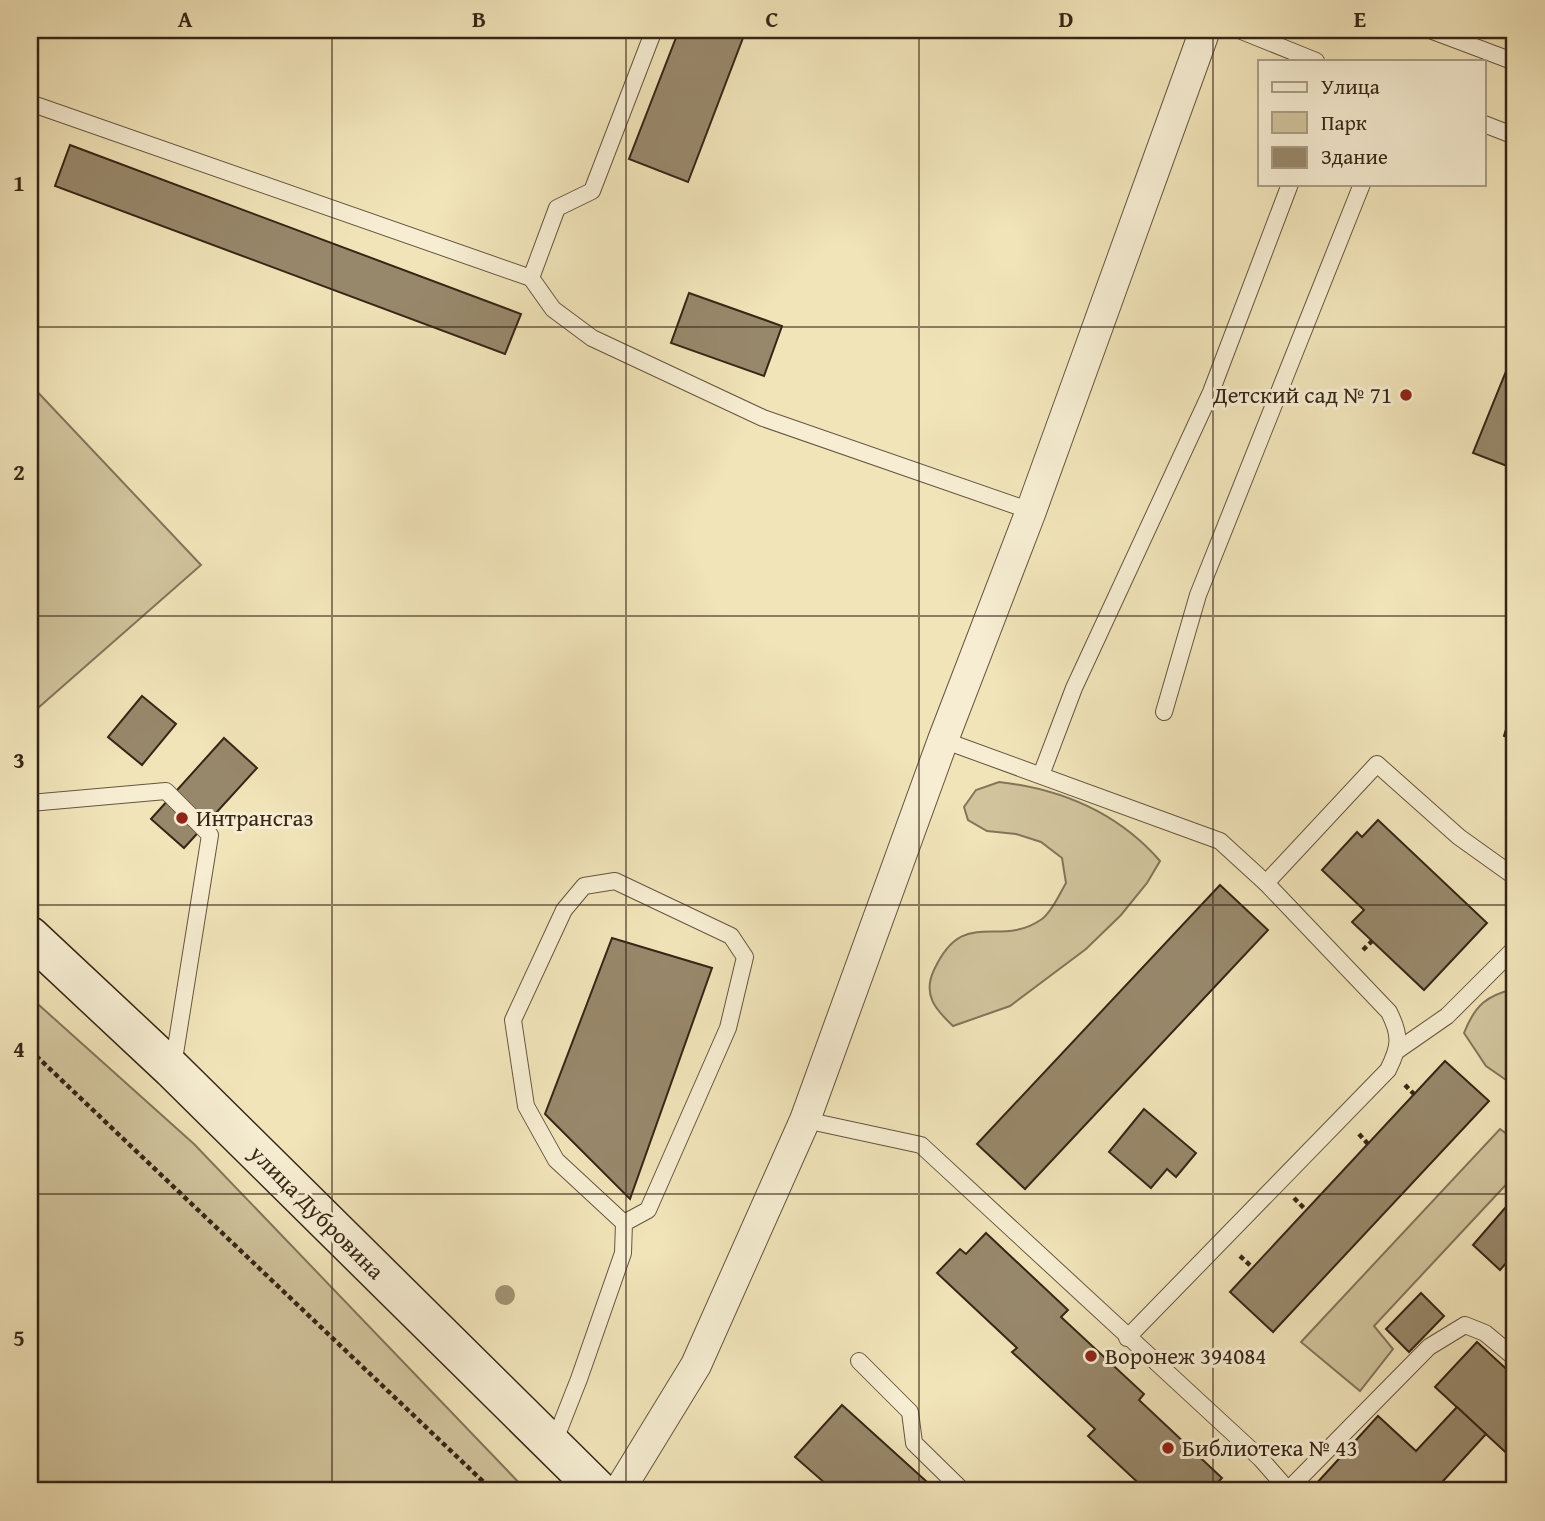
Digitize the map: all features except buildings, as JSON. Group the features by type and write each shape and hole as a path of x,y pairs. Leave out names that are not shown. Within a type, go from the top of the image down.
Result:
{"main road":[{"name":"улица Дубровина","path":"30,936 172,1069 600,1491"}],"street":[{"path":"619,1491 696,1365 805,1120 943,740 1031,511 1205,30"}],"lane":[{"path":"531,278 557,208 592,191 654,30"},
{"path":"1239,30 1262,34 1314,60"},
{"path":"1430,30 1515,62"},
{"path":"30,103 531,278 554,309 592,338 738,407 1031,511"},
{"path":"1486,125 1515,136"},
{"path":"1041,775 1074,688 1211,392 1289,186"},
{"path":"1164,712 1198,595 1361,186"},
{"path":"943,740 1220,841 1266,883 1390,1012 1397,1029 1398,1050"},
{"path":"1266,883 1377,764 1459,837 1515,877"},
{"path":"30,803 166,791 210,835 172,1069"},
{"path":"553,1445 623,1253 624,1223 556,1160 526,1106 513,1020 564,911 584,886 615,881 731,936 745,957 728,1027 648,1210 624,1223"},
{"path":"1127,1338 1388,1070 1398,1050 1447,1016 1515,948"},
{"path":"805,1120 921,1145 1261,1459 1288,1490 1429,1347 1465,1325 1485,1333 1515,1358"},
{"path":"859,1360 911,1412 914,1443 963,1491"}],"path":[{"path":"30,1050 493,1491"}],"green space":[{"path":"30,384 201,565 30,715"},
{"path":"999,782 1066,797 1087,806 1126,829 1160,861 1147,883 1121,915 1086,949 1010,1006 953,1026 936,1008 930,994 934,970 945,950 957,939 970,933 1011,931 1042,919 1066,883 1062,858 1041,842 1016,834 987,831 968,820 964,807 976,790"},
{"path":"1515,989 1515,1081 1509,1082 1486,1066 1464,1033 1483,1003 1497,994"},
{"path":"30,997 194,1144 527,1491 47,1491 30,1475"},
{"path":"1500,1129 1515,1140 1515,1175 1374,1326 1393,1349 1360,1391 1301,1342"}],"place":[{"name":"Детский сад № 71","path":"1406,395"},
{"name":"Интрансгаз","path":"182,818"},
{"name":"Воронеж 394084","path":"1091,1356"},
{"name":"Библиотека № 43","path":"1168,1448"}]}
